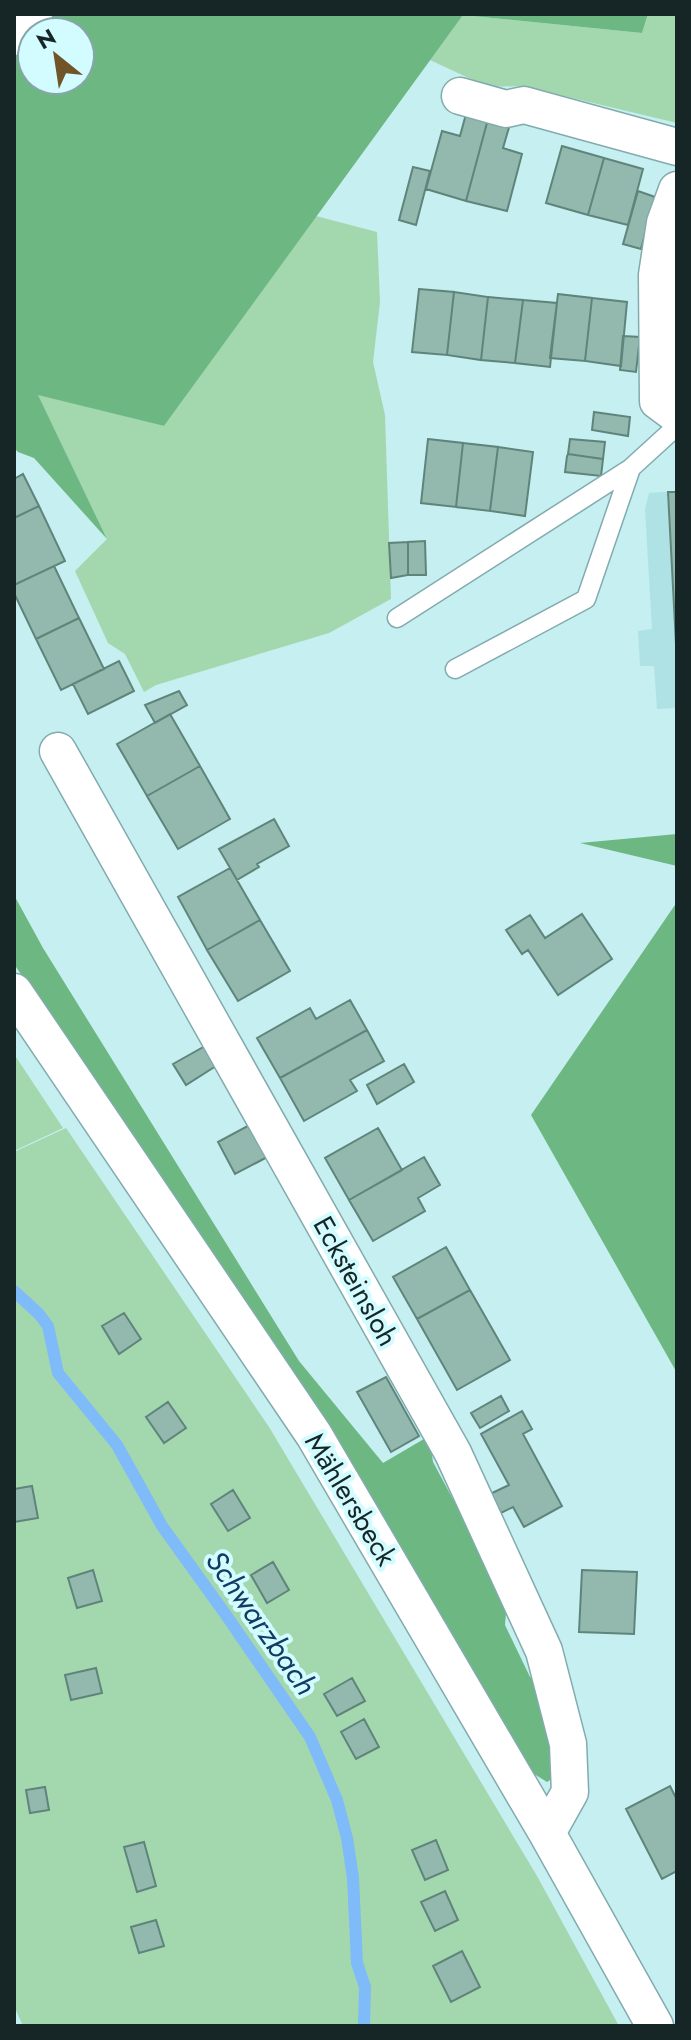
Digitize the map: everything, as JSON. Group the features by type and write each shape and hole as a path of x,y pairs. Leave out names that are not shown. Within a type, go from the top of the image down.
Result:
{"street":[{"path":"14,37 34,14"},
{"path":"460,96 506,109 524,105 677,147"},
{"path":"677,190 665,223 657,275 658,401 677,415"},
{"name":"Ecksteinsloh","path":"58,751 453,1453 544,1651 568,1744 570,1792 547,1833"},
{"name":"Mählersbeck","path":"14,992 314,1435 547,1833 655,2026"}],"lane":[{"path":"397,618 631,468 677,426"},
{"path":"455,669 586,599 631,468"}],"shaded area":[{"path":"677,491 677,708 657,709 654,666 640,666 638,631 652,629 645,509 649,493"}],"green space":[{"path":"648,14 677,14 677,123 522,86 488,87 430,60 463,15 642,33"},
{"path":"648,14 642,33 463,15 164,426 38,395 107,539 34,458 14,448 14,53 16,51 16,96 96,96 96,16 49,16"},
{"path":"316,216 377,232 380,302 373,362 385,415 391,599 329,633 156,685 144,692 125,654 108,643 75,571 107,539 37,394 164,426"},
{"path":"677,834 677,866 580,843"},
{"path":"14,895 43,948 299,1361 383,1463 429,1436 433,1462 507,1600 505,1625 530,1677 547,1684 558,1775 547,1782 531,1772 291,1372 14,964"},
{"path":"677,902 677,1373 531,1115"},
{"path":"14,1054 63,1128 14,1151"},
{"path":"66,1128 269,1427 537,1876 619,2026 23,2026 14,2006 14,1152"}],"building":[{"path":"466,114 488,119 466,201 426,189 442,131 460,136"},
{"path":"488,119 510,124 503,148 522,154 507,211 466,201"},
{"path":"562,146 604,158 588,215 546,203"},
{"path":"604,158 643,169 628,225 588,215"},
{"path":"413,167 430,171 416,225 399,220"},
{"path":"638,191 655,197 641,249 623,244"},
{"path":"419,289 454,292 447,355 412,352"},
{"path":"454,292 488,297 481,360 447,355"},
{"path":"558,294 592,298 585,361 550,358"},
{"path":"488,297 523,300 515,363 481,360"},
{"path":"592,298 627,302 621,366 585,361"},
{"path":"523,300 557,303 550,367 515,363"},
{"path":"623,336 640,337 636,372 620,370"},
{"path":"594,412 630,417 628,436 592,430"},
{"path":"428,439 463,443 456,507 421,503"},
{"path":"570,439 605,442 603,459 568,454"},
{"path":"463,443 498,447 490,511 456,507"},
{"path":"498,447 533,452 525,516 490,511"},
{"path":"568,454 603,459 601,476 565,472"},
{"path":"23,474 39,506 14,518 14,479"},
{"path":"668,492 677,492 677,663"},
{"path":"39,506 65,561 14,585 14,518"},
{"path":"425,541 426,575 408,575 408,542"},
{"path":"408,542 408,575 391,578 389,543"},
{"path":"54,566 79,618 36,639 14,593 14,585"},
{"path":"79,618 104,669 61,690 36,639"},
{"path":"119,661 134,691 88,714 73,684"},
{"path":"179,691 187,705 155,723 145,705"},
{"path":"170,714 200,766 147,796 117,744"},
{"path":"200,766 230,819 178,849 147,796"},
{"path":"274,819 289,846 257,864 259,867 237,880 219,849"},
{"path":"230,868 260,920 207,950 178,897"},
{"path":"582,914 612,959 558,995 528,950 522,954 506,930 530,915 545,938"},
{"path":"260,920 290,971 238,1001 207,950"},
{"path":"350,1000 367,1030 280,1078 257,1038 310,1008 316,1019"},
{"path":"367,1030 384,1061 350,1080 357,1091 304,1121 280,1078"},
{"path":"205,1046 216,1066 186,1085 173,1064"},
{"path":"404,1064 414,1082 377,1104 367,1085"},
{"path":"255,1122 273,1154 235,1174 218,1142"},
{"path":"378,1128 402,1170 349,1200 325,1158"},
{"path":"424,1157 440,1185 418,1198 425,1211 373,1241 349,1200"},
{"path":"446,1247 470,1290 417,1319 393,1277"},
{"path":"470,1290 510,1360 457,1390 417,1319"},
{"path":"124,1313 141,1339 119,1354 102,1326"},
{"path":"386,1377 419,1436 391,1452 357,1392"},
{"path":"501,1396 509,1411 480,1428 471,1413"},
{"path":"168,1402 186,1428 164,1443 146,1417"},
{"path":"522,1411 532,1429 523,1434 562,1506 524,1527 513,1507 501,1513 490,1494 509,1485 481,1434"},
{"path":"32,1486 38,1518 14,1522 14,1489"},
{"path":"233,1490 250,1518 228,1531 211,1504"},
{"path":"273,1562 289,1590 267,1603 251,1575"},
{"path":"93,1570 102,1601 77,1608 68,1578"},
{"path":"582,1570 637,1572 634,1634 579,1632"},
{"path":"96,1668 102,1693 71,1700 65,1675"},
{"path":"352,1678 365,1701 337,1716 324,1694"},
{"path":"364,1719 379,1747 356,1759 341,1732"},
{"path":"670,1786 677,1800 677,1871 662,1879 626,1809"},
{"path":"45,1787 49,1810 30,1813 26,1790"},
{"path":"436,1840 448,1870 425,1880 412,1850"},
{"path":"144,1842 156,1886 137,1892 124,1847"},
{"path":"445,1891 458,1920 435,1931 421,1902"},
{"path":"156,1920 164,1946 139,1953 131,1927"},
{"path":"462,1951 480,1987 451,2002 433,1966"}],"waterway":[{"name":"Schwarzbach","path":"14,1291 48,1326 58,1373 117,1445 162,1526 310,1737 337,1800 347,1838 353,1878 357,1963 365,1987 364,2026"}]}
